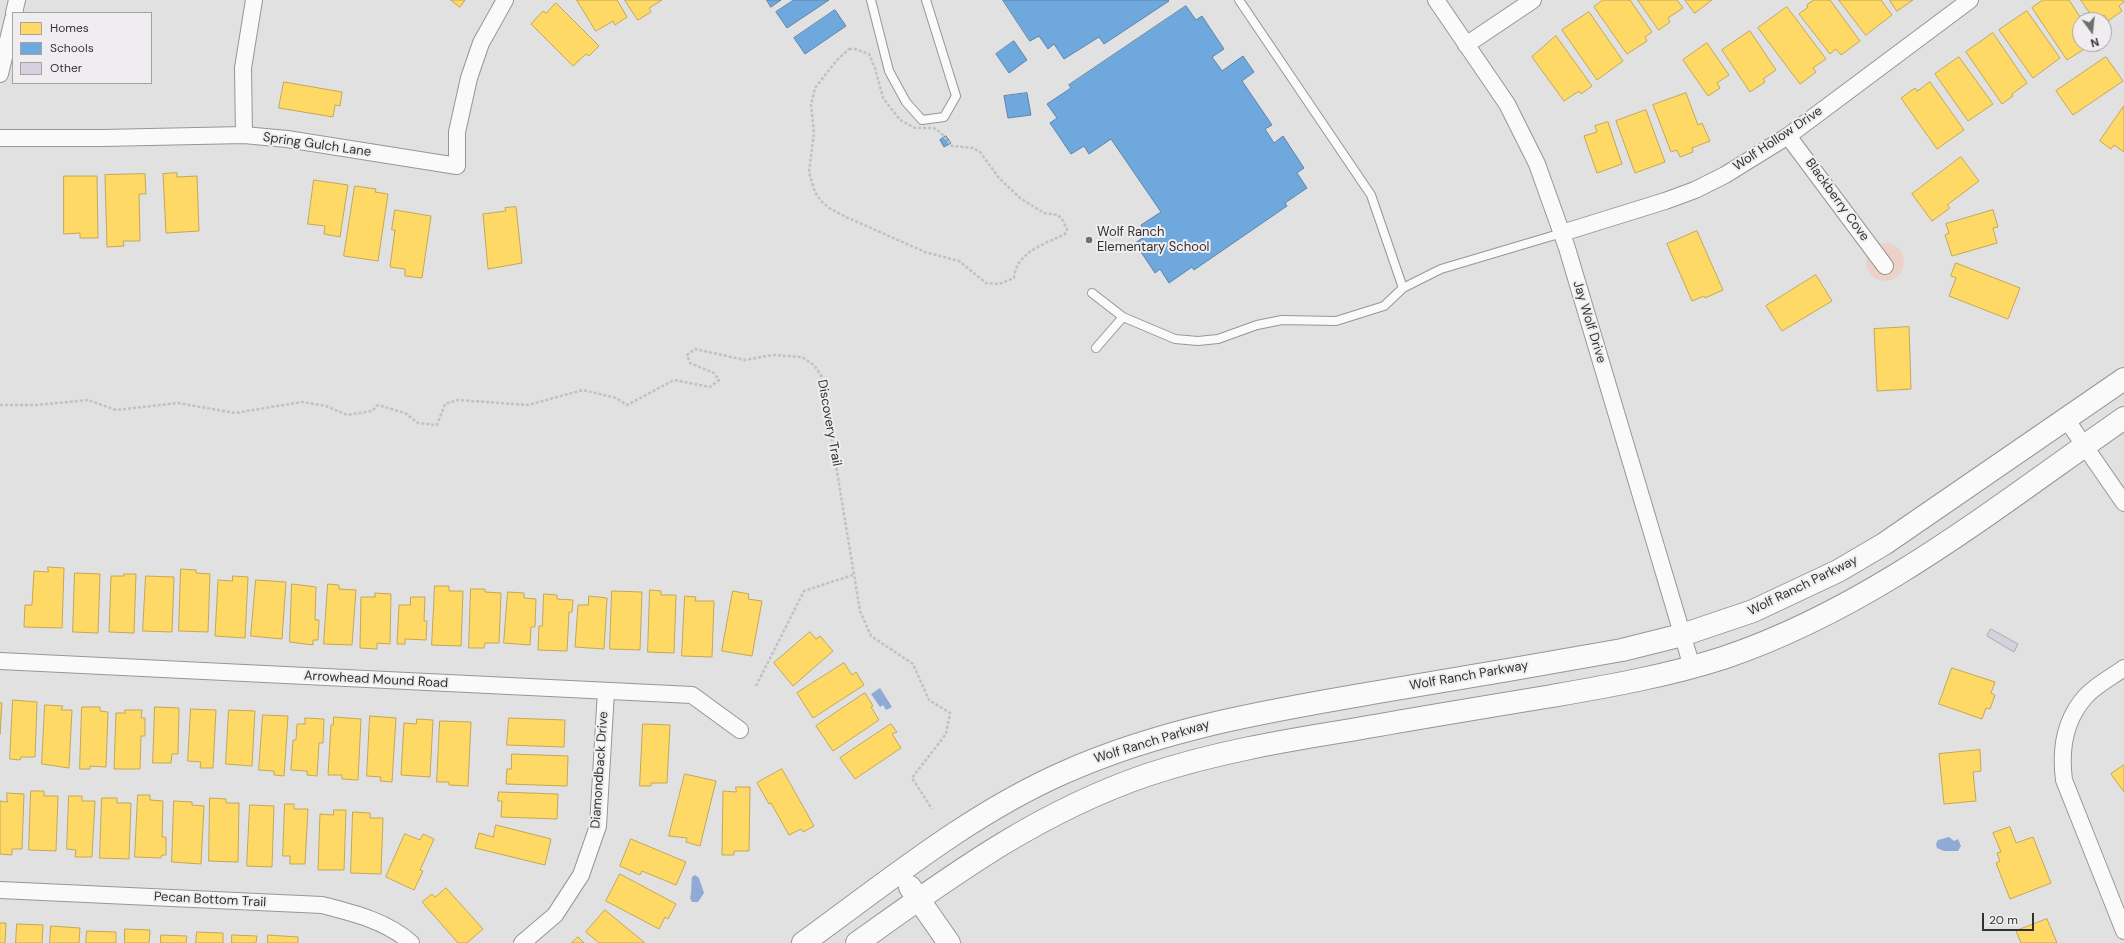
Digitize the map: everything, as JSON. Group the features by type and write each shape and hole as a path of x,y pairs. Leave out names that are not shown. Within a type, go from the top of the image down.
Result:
{"street":[{"path":"14,12 17,0"},
{"path":"244,135 243,68 254,0"},
{"name":"Spring Gulch Lane","path":"0,138 103,138 244,135 287,139 457,166 457,132 469,78 481,43 505,0"},
{"name":"Jay Wolf Drive","path":"1436,0 1507,104 1524,135 1537,164 1562,233 1692,667"},
{"path":"1466,46 1533,0"},
{"name":"Wolf Hollow Drive","path":"1562,233 1695,190 1725,175 1788,136 1970,0"},
{"path":"0,74 12,22"},
{"name":"Blackberry Cove","path":"1788,136 1885,266"},
{"name":"Wolf Ranch Parkway","path":"803,943 979,818 1037,786 1086,763 1171,734 1255,713 1622,650 1682,635 1753,611 1838,571 1884,544 2124,379"},
{"path":"857,943 998,846 1057,813 1115,787 1177,766 1276,742 1605,687 1692,667 1723,658 1785,634 1870,592 1920,560 2124,418"},
{"path":"2066,419 2124,503"},
{"name":"Arrowhead Mound Road","path":"0,661 692,695 740,730"},
{"path":"2124,668 2087,695 2074,711 2063,739 2061,760 2064,780 2124,931"},
{"name":"Diamondback Drive","path":"522,943 556,915 581,875 598,826 606,691"},
{"path":"900,873 949,943"},
{"name":"Pecan Bottom Trail","path":"0,890 322,905 361,916 401,934 411,943"}],"lane":[{"path":"871,0 888,71 906,102 922,120 944,117 956,96 926,0"},
{"path":"1240,0 1371,195 1403,288"},
{"path":"1092,293 1123,317 1175,340 1198,341 1218,339 1257,325 1282,320 1336,321 1384,306 1403,288 1441,269 1562,233"},
{"path":"1096,348 1123,317"}],"path":[{"path":"849,49 855,49 869,54 875,68 883,98 900,120 914,128 934,128 941,133 944,138 952,146 973,148 980,152 999,178 1020,198 1044,213 1058,215 1064,223 1066,229 1065,234 1032,249 1014,271 1014,278 1007,282 993,284 986,283 959,261 925,252 829,208 815,192 809,172 814,133 811,105 814,88 837,60 849,49"},
{"name":"Discovery Trail","path":"0,405 36,405 88,400 116,410 178,403 234,412 302,402 326,406 347,415 372,411 378,405 405,413 418,423 437,424 445,404 458,400 528,405 583,390 616,398 627,405 674,380 710,387 720,380 714,373 690,363 687,355 695,349 744,360 772,355 802,358 814,365 821,375 860,610 871,636 913,664 929,700 950,713 946,734 912,778 932,809"},
{"path":"756,686 804,591 853,575"}],"shaded area":[{"path":"1881,243 1889,243 1899,248 1903,255 1903,269 1899,276 1889,281 1881,281 1871,276 1869,273 1866,266 1866,258 1871,248 1874,246"}],"water":[{"path":"880,688 892,707 886,710 883,705 880,707 871,694"},
{"path":"1949,837 1954,841 1958,839 1961,846 1958,851 1944,851 1937,848 1936,844 1938,840"},
{"path":"695,875 699,878 704,893 698,902 692,902 690,898 692,877"}],"building: Homes":[{"path":"451,0 465,0 460,7"},
{"path":"577,0 617,0 627,17 615,25 613,21 596,31"},
{"path":"625,0 662,0 649,8 651,12 638,20"},
{"path":"1603,0 1630,0 1652,32 1645,37 1647,41 1627,54 1594,7"},
{"path":"1638,0 1677,0 1683,8 1668,18 1670,22 1659,30"},
{"path":"1685,0 1712,0 1695,13"},
{"path":"1814,0 1830,0 1860,41 1841,55 1836,49 1830,54 1799,14"},
{"path":"1839,0 1881,0 1892,15 1866,35"},
{"path":"1890,0 1913,0 1897,11"},
{"path":"2043,0 2069,0 2077,12 2072,12 2072,52 2080,52 2067,60 2032,8"},
{"path":"2081,0 2123,0 2124,2 2119,6 2122,11 2112,18 2112,12 2089,12"},
{"path":"556,3 599,46 589,56 586,54 573,66 531,24 543,11 546,13"},
{"path":"1787,7 1826,59 1813,68 1816,72 1800,84 1758,28"},
{"path":"2027,11 2060,58 2033,78 1999,30"},
{"path":"1589,12 1623,61 1597,80 1562,30"},
{"path":"1750,31 1776,70 1763,79 1765,82 1750,92 1722,50"},
{"path":"1993,33 2027,83 2012,94 2013,96 2002,104 1966,52"},
{"path":"1556,36 1592,86 1581,94 1579,91 1564,101 1532,57"},
{"path":"1707,43 1729,75 1717,83 1720,88 1708,96 1683,60"},
{"path":"1959,57 1993,104 1968,121 1935,74"},
{"path":"2106,57 2123,81 2073,115 2056,91"},
{"path":"284,82 342,92 340,106 335,105 333,117 279,108"},
{"path":"1930,82 1964,130 1937,149 1901,98 1915,88 1917,91"},
{"path":"1686,93 1698,125 1702,123 1710,141 1692,148 1693,152 1680,157 1677,150 1671,152 1653,105"},
{"path":"2124,106 2124,152 2114,145 2111,149 2100,141"},
{"path":"1646,110 1665,162 1635,173 1616,121"},
{"path":"1608,122 1622,164 1597,173 1584,136 1597,132 1595,126"},
{"path":"1961,157 1979,181 1947,205 1950,208 1932,221 1912,194"},
{"path":"177,173 177,177 197,176 199,231 166,233 163,174"},
{"path":"145,174 146,194 139,194 140,241 123,241 124,246 107,247 105,175"},
{"path":"64,176 97,176 98,238 80,238 80,233 64,234"},
{"path":"314,180 348,185 340,237 324,234 325,226 308,224"},
{"path":"355,186 376,189 375,192 388,194 378,261 344,256"},
{"path":"516,207 522,263 488,269 483,214 506,211 505,208"},
{"path":"395,210 431,216 422,278 405,276 405,269 390,267 395,230 392,230"},
{"path":"1993,210 1998,227 1993,228 1997,243 1952,256 1945,235 1949,233 1946,224"},
{"path":"1697,231 1723,290 1705,298 1704,296 1692,301 1667,244"},
{"path":"1956,263 2020,288 2008,319 1949,296 1956,278 1951,276"},
{"path":"1816,275 1832,301 1782,331 1766,306"},
{"path":"1909,327 1911,389 1877,391 1874,329"},
{"path":"48,567 64,568 62,628 24,627 25,605 32,605 34,571 48,572"},
{"path":"181,569 196,570 196,573 210,574 208,632 179,631"},
{"path":"75,573 100,574 98,633 73,632"},
{"path":"124,574 136,574 134,633 109,632 111,576 124,576"},
{"path":"146,576 174,577 172,632 143,631"},
{"path":"233,576 248,577 245,638 215,636 218,580 232,581"},
{"path":"256,580 286,582 282,639 251,636"},
{"path":"292,584 316,587 315,620 319,620 318,640 313,640 313,645 290,642"},
{"path":"328,584 339,585 339,589 356,590 352,645 324,644"},
{"path":"435,586 449,586 449,591 463,591 461,646 432,645"},
{"path":"471,589 485,589 485,592 501,593 499,643 485,643 484,648 469,648"},
{"path":"650,590 661,591 661,595 676,595 674,653 648,652"},
{"path":"612,591 642,592 640,650 610,649"},
{"path":"733,591 749,594 748,599 762,601 752,656 722,651"},
{"path":"508,592 524,593 524,598 536,599 535,627 531,627 530,645 504,643"},
{"path":"375,593 391,594 390,644 377,643 377,649 360,648 361,597 375,597"},
{"path":"544,594 557,595 557,599 573,600 572,612 569,612 567,651 538,650 539,626 542,626"},
{"path":"589,596 607,598 604,649 575,647 578,605 588,605"},
{"path":"685,596 696,597 695,601 714,601 712,657 682,656"},
{"path":"411,597 425,597 424,621 427,621 426,640 405,639 405,644 397,644 399,605 410,605"},
{"path":"810,632 816,639 820,636 833,651 793,686 774,663"},
{"path":"844,663 852,675 856,672 864,685 813,718 797,693"},
{"path":"1952,668 1995,682 1991,693 1995,695 1990,709 1986,708 1982,719 1939,704"},
{"path":"865,693 879,720 833,751 816,726"},
{"path":"13,700 37,702 35,757 21,757 20,760 10,759"},
{"path":"0,703 2,703 0,734"},
{"path":"45,705 63,706 61,710 72,710 69,768 42,764"},
{"path":"82,707 100,707 100,711 108,712 106,767 90,766 90,769 80,769"},
{"path":"155,707 179,708 178,754 172,754 171,763 153,763"},
{"path":"191,709 216,710 213,768 200,768 201,762 188,761"},
{"path":"125,710 142,710 141,718 145,718 145,736 141,736 140,769 114,769 116,713 125,713"},
{"path":"229,710 255,711 252,766 226,764"},
{"path":"263,715 288,716 284,776 274,775 274,771 259,770"},
{"path":"370,716 396,718 392,782 380,781 381,777 367,776"},
{"path":"334,717 361,719 358,780 342,779 342,775 328,775 331,725 333,725"},
{"path":"305,718 324,719 323,743 319,743 317,776 307,775 307,771 291,770 293,740 296,740 297,724 305,724"},
{"path":"509,718 565,720 564,747 507,745"},
{"path":"417,719 433,720 430,777 401,775 404,723 416,724"},
{"path":"440,721 471,722 468,786 449,785 449,782 437,782"},
{"path":"643,724 670,725 667,783 651,783 651,786 640,786"},
{"path":"891,724 897,732 892,734 901,748 855,779 840,758"},
{"path":"1980,750 1981,771 1973,772 1976,801 1944,804 1939,754"},
{"path":"512,754 568,756 567,786 506,784 507,769 511,769"},
{"path":"2124,765 2124,792 2111,774"},
{"path":"782,769 814,826 803,832 801,829 789,835 771,803 769,804 757,783"},
{"path":"685,774 716,781 700,846 686,842 687,838 669,836"},
{"path":"736,787 750,787 749,851 734,851 734,855 722,855 723,791 736,792"},
{"path":"31,791 44,791 44,796 58,796 56,851 29,850"},
{"path":"499,792 558,794 557,819 501,817 502,801 498,801"},
{"path":"7,793 24,794 22,849 12,849 12,855 0,854 0,801 7,802"},
{"path":"138,795 150,795 150,800 163,801 162,837 166,837 166,855 162,855 161,858 135,857"},
{"path":"69,796 82,796 82,801 95,801 92,857 75,857 76,850 67,849"},
{"path":"102,798 117,798 117,803 131,803 129,859 100,858"},
{"path":"210,798 226,799 226,803 239,803 238,862 209,861"},
{"path":"174,801 192,802 192,805 204,806 201,864 172,862"},
{"path":"285,804 294,804 294,809 308,809 305,864 290,864 290,856 283,856"},
{"path":"250,805 274,806 272,867 247,866"},
{"path":"334,810 346,810 344,870 318,870 320,814 333,815"},
{"path":"353,812 370,813 370,818 383,818 381,874 351,873"},
{"path":"496,825 551,839 545,865 475,848 479,833 493,837"},
{"path":"2010,827 2016,843 2033,837 2051,883 2010,899 1996,863 2000,861 1997,853 2001,852 1993,833"},
{"path":"405,834 420,840 423,834 434,839 420,870 423,871 414,890 386,877"},
{"path":"631,839 686,862 676,885 642,871 640,875 620,866"},
{"path":"620,874 676,904 668,919 665,917 659,929 606,901"},
{"path":"446,888 483,929 467,943 458,943 422,902 432,894 435,897"},
{"path":"605,910 645,943 599,943 586,932"},
{"path":"2047,919 2057,943 2021,943 2016,931"},
{"path":"0,923 6,923 5,943 0,943"},
{"path":"17,924 43,925 42,943 16,943"},
{"path":"51,926 80,928 79,943 50,943"},
{"path":"125,929 150,930 149,943 125,943"},
{"path":"87,931 116,932 116,943 86,943"},
{"path":"197,932 223,933 223,943 196,943"},
{"path":"161,935 187,936 186,943 161,943"},
{"path":"232,935 257,936 256,943 232,943"},
{"path":"268,935 298,937 298,943 268,943"},
{"path":"578,937 584,943 572,943"}],"building: Schools":[{"path":"767,0 781,0 771,7"},
{"path":"794,0 829,0 787,28 776,12"},
{"path":"1003,0 1169,1 1104,44 1099,37 1064,59 1054,44 1048,49 1039,36 1030,41"},
{"path":"1186,6 1196,20 1202,16 1224,49 1212,57 1222,71 1243,56 1254,72 1242,81 1272,125 1265,129 1274,143 1283,136 1304,168 1297,173 1307,188 1285,203 1287,206 1194,270 1192,267 1169,283 1160,269 1155,273 1135,243 1147,235 1141,225 1161,212 1111,139 1089,154 1084,146 1071,154 1050,123 1057,118 1047,104 1071,88 1069,85"},
{"path":"835,10 846,26 805,54 794,38"},
{"path":"1014,41 1027,60 1009,73 996,54"},
{"path":"1027,93 1031,115 1008,118 1004,96"},
{"path":"946,136 951,143 944,147 940,140"}],"building: Other":[{"path":"1991,629 2018,644 2014,652 1987,636"}],"place":[{"name":"Wolf Ranch Elementary School","path":"1089,240"}]}
